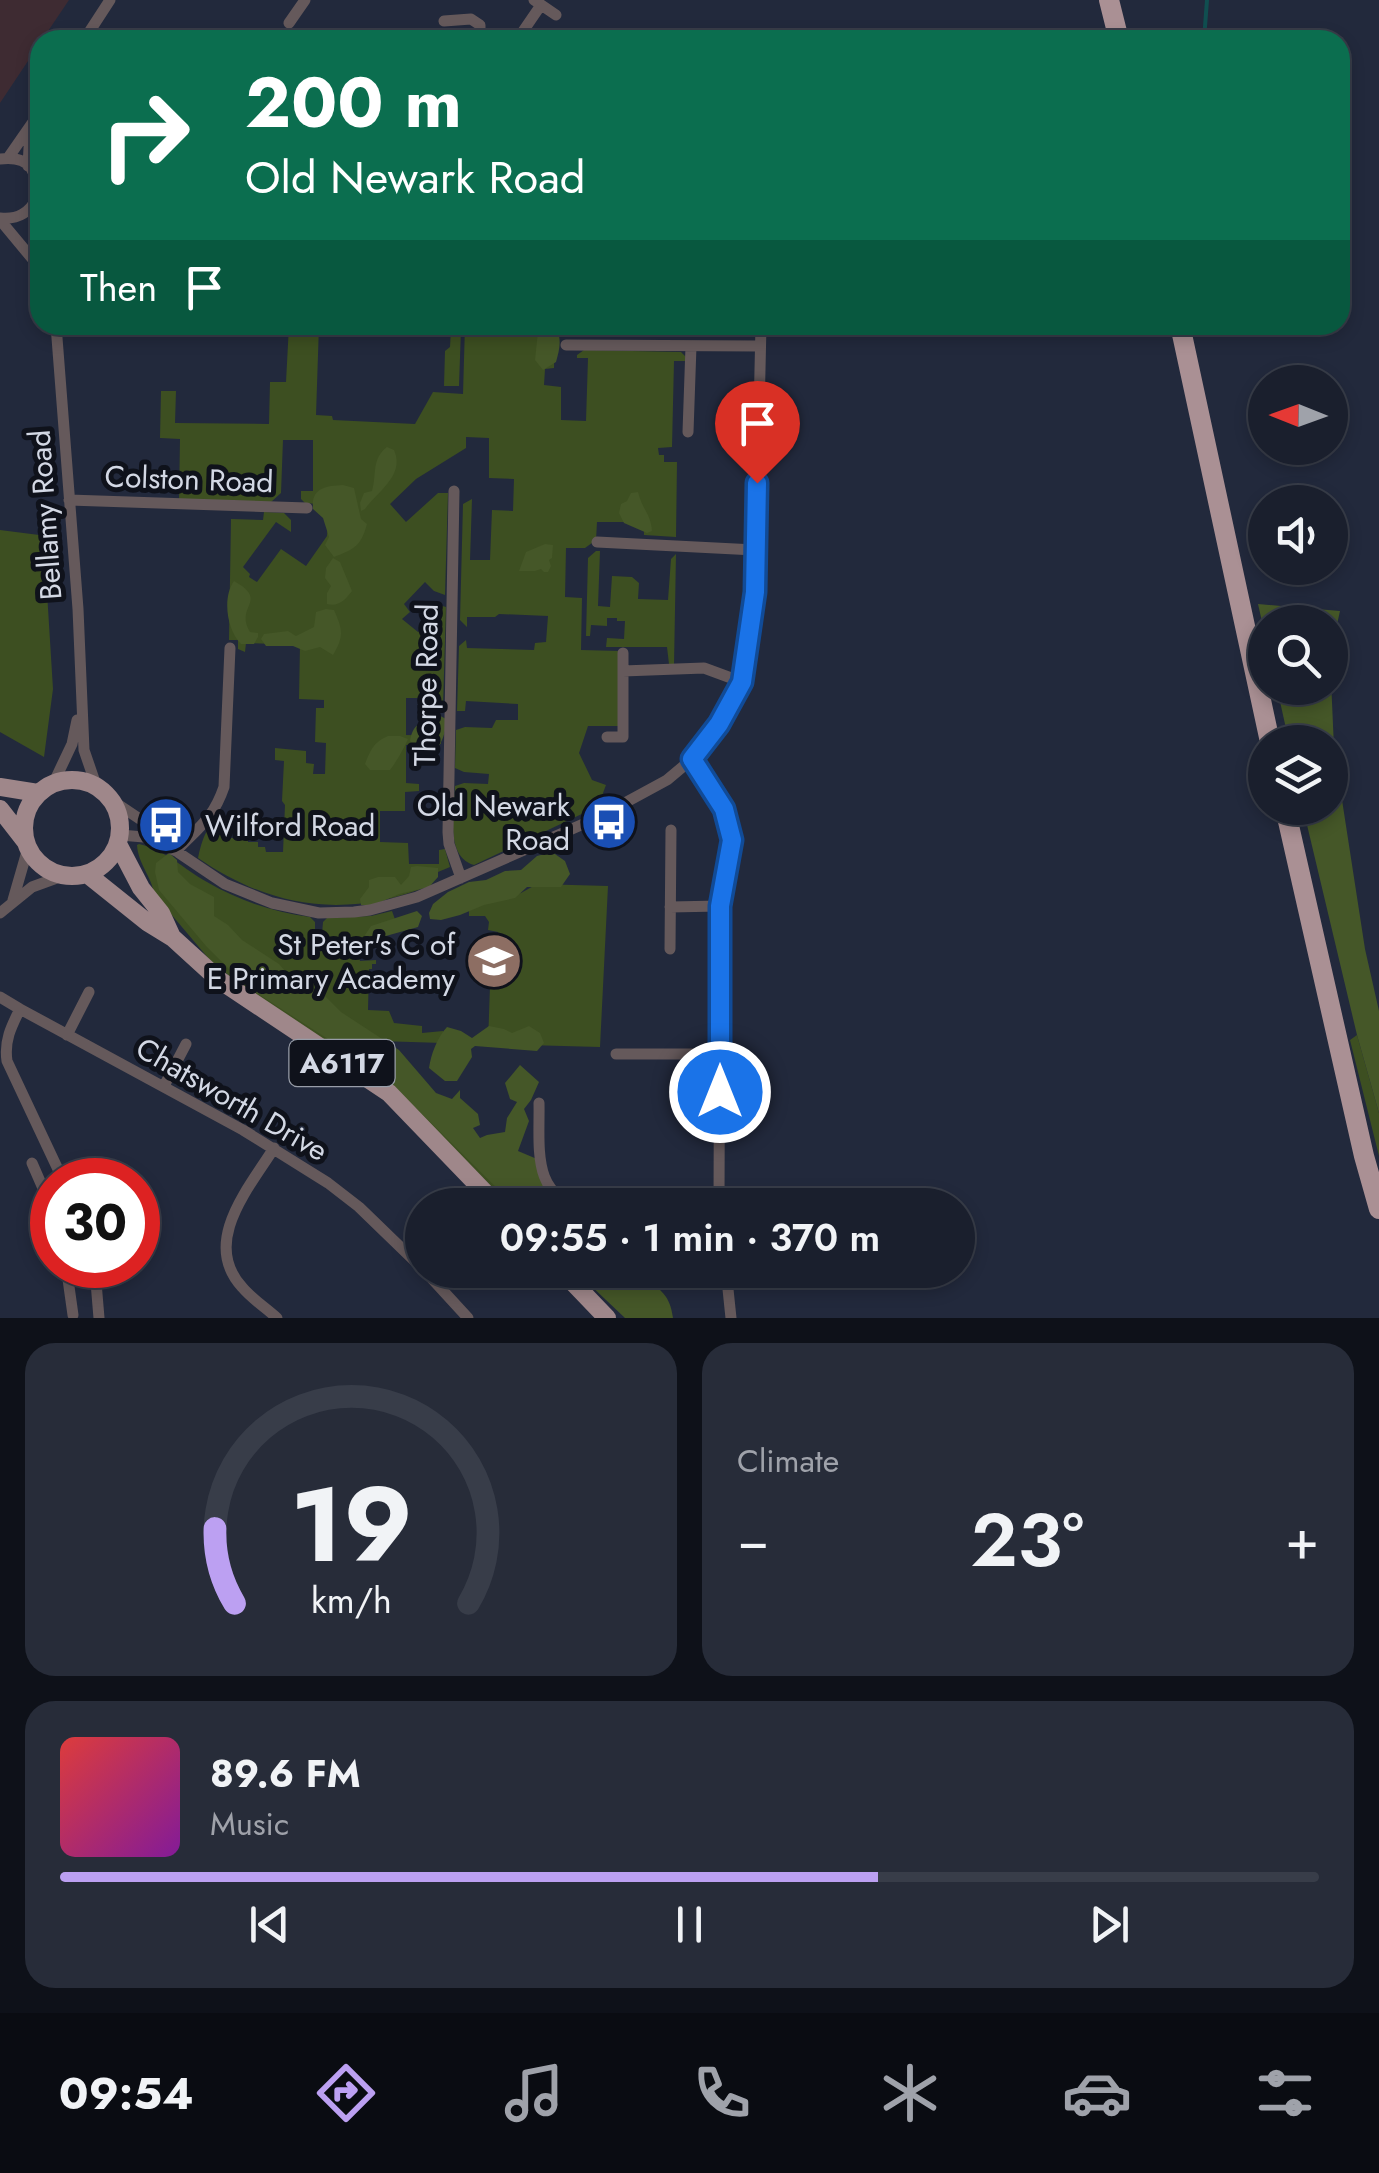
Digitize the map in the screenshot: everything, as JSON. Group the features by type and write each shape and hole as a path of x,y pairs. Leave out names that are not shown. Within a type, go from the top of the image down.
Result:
{"highway":[{"path":"1109,0 1116,30"},
{"path":"1182,335 1266,725"},
{"path":"1289,825 1379,1208"}],"main road":[{"path":"27,845 25,815 30,803 46,788 68,779 82,780 96,785 113,800"},
{"path":"0,787 46,788"},
{"name":"A6117","path":"113,800 120,820 119,840 141,888 162,913 172,938"},
{"path":"0,809 37,862 64,875 87,874 100,868 119,840"},
{"name":"A6117","path":"87,874 172,938 218,979 388,1094 480,1188"},
{"path":"578,1288 607,1318"}],"street":[{"path":"90,30 110,0"},
{"path":"289,24 305,0"},
{"path":"522,30 537,2 556,15"},
{"path":"444,21 471,19 480,30"},
{"path":"4,159 30,130"},
{"path":"28,166 30,130"},
{"path":"4,159 19,160 30,168"},
{"path":"0,219 22,216 30,210"},
{"path":"0,219 30,256"},
{"name":"Bellamy Road","path":"57,335 78,609 84,750 96,785"},
{"path":"119,840 144,837 176,851 225,884 295,910 370,910 417,897 461,878 628,803 667,780 692,759 719,724 742,682 755,592 760,335"},
{"path":"566,345 760,346"},
{"path":"688,432 691,346"},
{"name":"Thorpe Road","path":"454,491 448,832 461,878"},
{"name":"Colston Road","path":"69,500 308,508"},
{"path":"597,542 754,550"},
{"path":"176,851 209,819 224,787 230,648"},
{"path":"608,737 623,737 623,653"},
{"path":"623,671 704,668 742,682"},
{"name":"Bellamy Road","path":"46,788 72,744 81,701"},
{"path":"692,759 724,809 732,840 720,906 719,1188"},
{"path":"113,800 168,838 176,851"},
{"path":"670,949 672,830"},
{"path":"13,900 27,845"},
{"path":"0,913 32,887 64,875"},
{"path":"670,907 720,906"},
{"path":"67,1035 89,992"},
{"name":"Chatsworth Drive","path":"0,996 274,1148 359,1207 405,1252"},
{"path":"20,1009 5,1048 53,1158"},
{"path":"164,1086 186,1044"},
{"path":"616,1054 720,1054"},
{"path":"539,1102 540,1165 551,1188"},
{"path":"274,1148 231,1218 225,1236 230,1270 242,1287 278,1318"},
{"path":"71,1288 73,1315"},
{"path":"96,1288 99,1318"},
{"name":"Chatsworth Drive","path":"440,1288 468,1318"},
{"path":"728,1288 731,1318"}],"shaded area":[{"path":"0,0 69,0 49,30 30,30 30,58 0,103"}],"green space":[{"path":"288,335 319,335 316,415 332,416 333,420 415,424 433,392 463,394 465,335 555,335 554,368 545,369 544,385 561,387 561,420 586,421 588,358 577,358 584,350 681,352 686,357 686,361 674,361 672,447 658,448 664,462 677,462 676,537 644,535 644,522 597,522 596,540 585,548 566,548 565,597 582,598 581,650 620,651 619,726 588,726 579,753 592,780 606,785 603,793 607,802 474,865 458,852 453,820 455,786 488,784 489,774 455,768 456,730 492,728 496,720 518,720 518,704 466,701 465,711 457,711 459,646 466,640 467,648 534,650 535,643 546,642 548,616 467,617 467,627 460,620 463,504 472,499 470,560 490,560 492,510 513,511 514,479 489,478 489,438 466,437 466,448 416,479 390,504 406,522 438,493 448,493 445,595 425,582 404,604 410,612 402,619 418,632 441,611 435,604 446,607 443,707 440,698 406,698 406,735 441,736 441,744 406,745 406,783 419,784 419,791 405,792 405,811 380,811 380,842 408,843 409,864 439,864 439,850 445,849 450,867 438,872 431,885 400,896 340,905 282,898 254,889 198,858 209,828 224,816 230,826 230,838 241,838 242,832 248,832 248,842 258,842 258,847 265,847 266,852 283,852 284,761 275,760 275,748 306,751 306,763 314,764 313,774 325,774 326,743 315,742 316,708 324,708 324,700 299,699 300,645 246,643 245,652 238,649 238,640 229,640 231,519 263,520 264,512 284,513 291,520 291,532 276,522 243,567 257,582 281,549 306,566 327,536 329,505 305,503 301,499 301,491 313,491 313,440 283,440 281,493 271,502 179,500 180,439 160,438 161,391 176,391 175,423 269,424 270,382 286,382"},
{"path":"451,335 461,335 459,386 444,386 445,351 450,347"},
{"path":"538,335 558,335 556,362 543,370 535,360"},
{"path":"387,447 394,450 396,459 393,475 361,511 364,493 372,491 375,467"},
{"path":"343,485 354,488 361,519 367,524 356,546 334,557 325,545 329,537 313,502 317,492"},
{"path":"638,492 651,525 652,531 647,533 624,523 619,513 621,504 631,493"},
{"path":"0,530 47,536 53,689 44,757 0,732"},
{"path":"553,545 548,572 519,571 526,552"},
{"path":"600,551 598,606 610,607 612,576 632,577 639,583 638,599 668,600 671,559 676,554 674,665 669,664 667,647 606,647 607,638 624,639 625,621 617,618 607,618 607,626 591,625 590,636 586,636 588,558"},
{"path":"333,558 340,562 352,591 341,602 331,605 327,604 327,593 331,586 325,578"},
{"path":"234,581 251,599 246,623 250,632 258,633 254,644 241,644 229,622 228,596"},
{"path":"334,610 341,628 333,655 320,647 305,651 293,646 266,646 261,639 264,634 288,631 296,636 314,627 316,612"},
{"path":"1281,705 1332,705 1333,725 1285,725"},
{"path":"435,713 446,719 444,734 433,754 423,754 410,741 411,735 416,726"},
{"path":"388,736 408,739 390,770 370,770 365,764 371,750"},
{"path":"1307,825 1346,825 1379,1011 1379,1113"},
{"path":"137,845 166,855 232,895 270,909 310,917 315,922 315,934 322,934 327,918 392,911 397,925 356,941 360,961 376,960 369,969 368,1010 389,1011 394,1023 422,1026 422,1033 443,1031 443,1043 379,1041 513,1188 493,1188 423,1117 209,959 154,894"},
{"path":"552,852 565,861 570,874 561,887 527,887 515,898 441,920 430,919 433,904 448,892 505,871 521,870 537,856"},
{"path":"169,853 177,860 178,872 190,884 214,897 214,916 279,964 292,979 325,996 341,1012 399,1050 436,1093 452,1099 460,1090 460,1098 478,1114 480,1125 473,1128 480,1138 505,1132 507,1118 517,1102 510,1099 505,1083 520,1065 539,1082 524,1109 529,1121 518,1151 537,1159 555,1188 497,1188 409,1101 348,1052 252,990 206,946 159,890 156,863"},
{"path":"411,867 438,868 438,877 429,887 374,905 361,905 369,880 395,877 401,885"},
{"path":"537,884 608,886 600,1047 488,1044 490,986 495,984 498,932 488,930 485,916 469,916 469,905 521,893"},
{"path":"417,911 422,916 418,927 368,941 365,935 371,926"},
{"path":"489,1026 512,1033 529,1026 540,1033 544,1043 537,1051 475,1046 457,1081 445,1081 429,1068 435,1046 447,1027 472,1038"},
{"path":"1357,1035 1379,1113 1379,1156 1350,1040"},
{"path":"593,1288 657,1288 670,1304 673,1318 625,1318"}],"waterway":[{"path":"1205,30 1207,0"}],"place":[{"name":"Old Newark Road","path":"609,822"},
{"name":"Wilford Road","path":"166,825"},
{"name":"St Peter's C of E Primary Academy","path":"494,961"}],"route":[{"path":"720,1092 720,906 732,840 724,809 692,759 719,724 742,682 755,592 757,483"}]}
